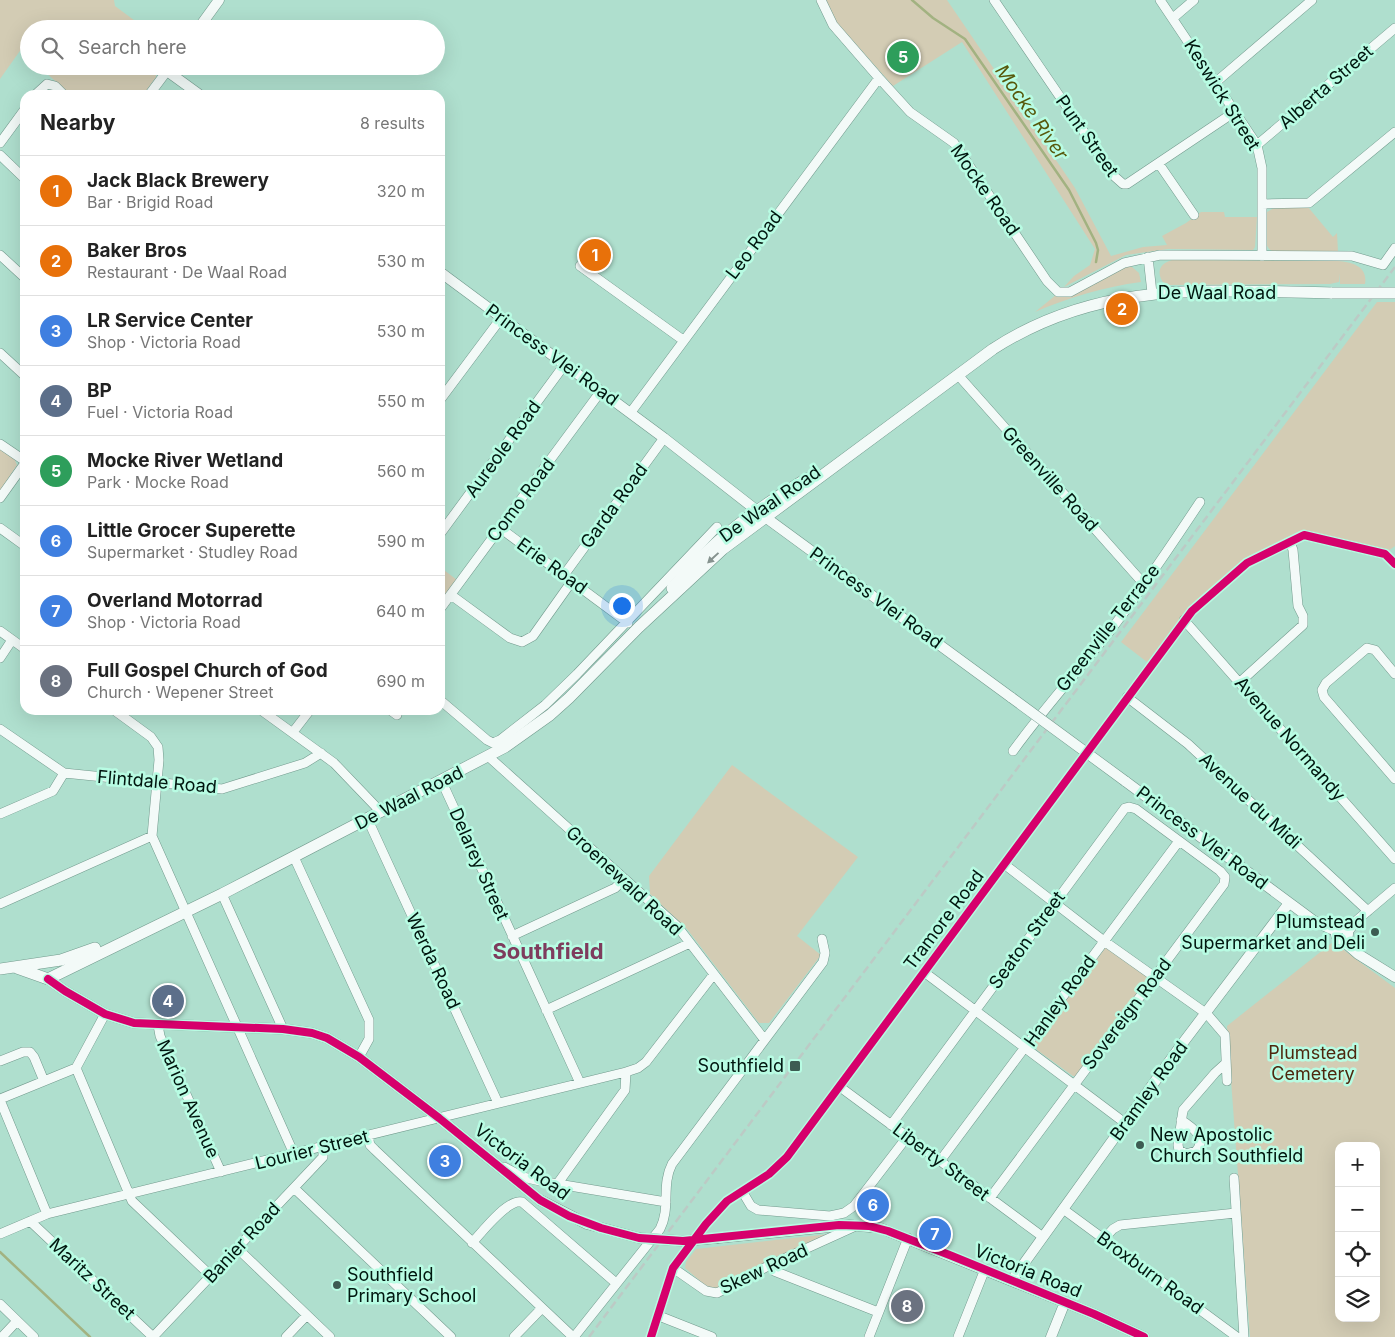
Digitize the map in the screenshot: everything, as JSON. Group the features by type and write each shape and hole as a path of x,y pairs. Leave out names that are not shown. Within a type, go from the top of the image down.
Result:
{"main road":[{"name":"De Waal Road","path":"48,978 150,927 222,894 489,757 550,715 634,625 724,549 761,513 871,439 1004,342 1046,319 1100,302 1152,293 1395,293"},
{"name":"De Waal Road","path":"5,968 55,961 150,927"},
{"path":"48,978 55,961"},
{"name":"Victoria Road","path":"5,968 48,978"}],"street":[{"path":"205,20 219,0"},
{"name":"Mocke Road","path":"821,0 832,25 878,78 910,112 954,143 1054,290 1064,293 1070,292 1124,264 1148,257 1169,255 1352,256 1383,265 1395,248"},
{"name":"Punt Street","path":"994,0 1119,182 1127,184 1236,111"},
{"name":"Keswick Street","path":"1160,0 1257,145 1262,168 1262,256"},
{"path":"1172,18 1194,0"},
{"path":"1216,82 1312,0"},
{"name":"Alberta Street","path":"1257,145 1395,28"},
{"path":"152,90 163,75"},
{"path":"176,75 194,90"},
{"name":"Leo Road","path":"630,412 878,78"},
{"path":"40,90 47,84 55,86 59,90"},
{"path":"0,143 20,116"},
{"path":"1262,204 1309,203 1326,191 1395,132"},
{"path":"0,155 20,174"},
{"path":"1159,164 1194,215"},
{"path":"0,255 20,273"},
{"path":"1148,257 1152,293"},
{"path":"580,266 683,340"},
{"name":"Princess Vlei Road","path":"445,276 630,412 761,513 1289,903 1314,921 1343,933 1354,952 1395,976"},
{"path":"445,393 502,317"},
{"path":"0,353 20,371"},
{"name":"Aureole Road","path":"445,527 565,364"},
{"name":"Greenville Road","path":"958,375 1144,583"},
{"name":"Como Road","path":"445,602 601,391"},
{"name":"Garda Road","path":"564,575 664,438"},
{"path":"0,444 20,458"},
{"path":"0,498 20,469"},
{"name":"Greenville Terrace","path":"1013,751 1051,700 1107,634 1200,502"},
{"path":"445,704 493,743 511,732 545,705 634,625 717,527"},
{"path":"0,528 20,542"},
{"name":"Erie Road","path":"500,528 634,625"},
{"name":"Tramore Road","path":"651,1337 673,1268 716,1211 742,1191 769,1174 787,1157 1184,620 1239,569 1290,542 1310,535 1383,553 1395,564"},
{"path":"1240,682 1303,624 1303,616 1298,606 1293,550 1290,542"},
{"path":"451,594 510,638 522,642 535,633 572,581"},
{"name":"Avenue Normandy","path":"1184,620 1395,859"},
{"path":"0,631 20,646"},
{"path":"0,658 12,640"},
{"path":"1395,674 1375,650 1367,648 1326,683 1322,690 1324,697 1395,778"},
{"name":"Avenue du Midi","path":"1127,697 1188,744 1368,911"},
{"path":"121,715 151,737 158,747 159,760 152,836 294,1154"},
{"path":"268,715 341,769 381,812"},
{"path":"293,732 306,715"},
{"name":"Flintdale Road","path":"0,729 64,773 156,784 222,789 304,764 321,753"},
{"name":"Groenewald Road","path":"489,757 677,926 764,1039"},
{"path":"0,814 54,790 64,773"},
{"name":"Delarey Street","path":"442,782 580,1083"},
{"name":"Seaton Street","path":"891,1125 1125,808 1136,809 1179,841"},
{"name":"Werda Road","path":"368,820 498,1103"},
{"path":"0,904 152,836"},
{"name":"Hanley Road","path":"940,1161 1179,841"},
{"name":"Sovereign Road","path":"990,1198 1225,881 1220,871 1179,841"},
{"path":"294,857 368,1020 369,1039 359,1057"},
{"path":"1004,864 1104,941 1207,1014 1224,1032 1227,1081"},
{"path":"512,936 615,888 625,879"},
{"path":"1343,933 1395,888"},
{"path":"222,894 283,1029"},
{"name":"Bramley Road","path":"1012,1280 1289,903"},
{"path":"368,1136 370,1145 374,1150 574,1337 660,1229 665,1218 665,1184 672,1164 823,962 825,953 822,939"},
{"path":"546,1010 690,943"},
{"path":"924,972 1126,1123"},
{"name":"Lourier Street","path":"0,1234 47,1214 638,1068 646,1062 714,974"},
{"name":"Victoria Road","path":"48,978 65,991 105,1014 134,1024 283,1029 312,1033 327,1038 359,1057 440,1118 501,1166 540,1200 569,1216 601,1228 639,1238 683,1241 858,1225 880,1228 1012,1280 1144,1337"},
{"path":"47,1214 0,1100 76,1068 105,1014"},
{"name":"Marion Avenue","path":"158,1025 160,1036 221,1172"},
{"path":"0,1061 23,1052 30,1052 44,1081"},
{"path":"1181,1120 1183,1110 1226,1063"},
{"path":"76,1068 129,1195 136,1205 211,1276"},
{"path":"558,1182 625,1090 626,1072"},
{"name":"Liberty Street","path":"840,1087 1043,1237"},
{"path":"742,1191 751,1206 758,1210 830,1216 841,1214 856,1204 907,1137"},
{"name":"Banier Road","path":"153,1337 323,1157 323,1147"},
{"name":"Victoria Road","path":"501,1166 523,1177 558,1182 571,1187 666,1202"},
{"path":"1234,1178 1244,1337"},
{"path":"294,1188 451,1337"},
{"path":"472,1243 505,1208 518,1201 529,1206 616,1283"},
{"name":"Broxburn Road","path":"1063,1209 1237,1337"},
{"path":"1104,1239 1113,1229 1120,1225 1236,1213"},
{"name":"Maritz Street","path":"30,1221 153,1337"},
{"name":"Skew Road","path":"673,1268 706,1291 714,1293 858,1225"},
{"path":"869,1337 908,1238"},
{"path":"237,1248 330,1337"},
{"path":"770,1265 774,1271 878,1312"},
{"path":"958,1337 985,1269"},
{"path":"1051,1337 1065,1302"},
{"path":"0,1304 34,1337"},
{"path":"514,1337 542,1308"},
{"path":"286,1337 307,1315"},
{"path":"659,1316 712,1337"},
{"path":"2,1337 17,1321"}],"green space":[{"path":"0,0 114,0 115,6 134,20 20,20 20,51 0,79"},
{"path":"826,0 947,0 1075,188 1111,256 1143,247 1167,245 1162,236 1186,223 1201,212 1224,212 1225,217 1257,217 1255,247 1253,250 1168,249 1126,255 1064,287 1074,276 1090,265 1095,249 962,42 893,86 837,23"},
{"path":"48,75 156,75 147,90 65,90"},
{"path":"1308,207 1333,237 1337,233 1338,252 1272,251 1265,239 1267,212 1274,208"},
{"path":"1172,260 1338,261 1358,266 1364,273 1365,284 1340,284 1339,273 1339,282 1330,284 1165,285 1160,277 1160,270 1164,264"},
{"path":"1126,267 1132,267 1139,273 1141,282 1087,293 1035,312 1056,295 1072,295"},
{"path":"1377,302 1395,302 1395,546 1388,551 1308,531 1291,537 1187,611 1147,662 1121,642"},
{"path":"0,448 14,458 17,465 0,491"},
{"path":"445,571 457,580 445,597"},
{"path":"732,765 858,857 797,936 821,955 769,1023 759,1023 687,929 650,894 649,876"},
{"name":"Plumstead Cemetery","path":"1333,942 1395,988 1395,1337 1250,1337 1227,1026"},
{"path":"1106,947 1148,976 1148,979 1077,1076 1073,1076 1037,1050 1035,1041"},
{"path":"829,1234 716,1289 707,1287 685,1268 686,1262 696,1249"}],"waterway":[{"name":"Mocke River","path":"912,0 933,18 965,39 1069,190 1096,243 1098,250 1096,262"},
{"path":"0,1252 90,1337"}],"railway":[{"path":"589,1337 1395,267"}],"cycle path":[{"path":"651,1337 673,1268 706,1224 727,1201 769,1174 787,1157 1192,611 1247,563 1304,535 1385,554 1395,564"},
{"path":"48,979 105,1014 134,1023 283,1029 312,1033 327,1038 359,1057 439,1118 540,1200 569,1216 601,1228 639,1238 683,1241 839,1225 869,1226 888,1231 952,1256 1094,1314 1144,1337"}],"place":[{"name":"Mocke River Wetland","path":"903,57"},
{"name":"Jack Black Brewery","path":"595,255"},
{"name":"Baker Bros","path":"1122,309"},
{"name":"Plumstead Supermarket and Deli","path":"1375,932"},
{"name":"BP","path":"168,1001"},
{"name":"Southfield","path":"795,1066"},
{"name":"New Apostolic Church Southfield","path":"1140,1145"},
{"name":"LR Service Center","path":"445,1161"},
{"name":"Little Grocer Superette","path":"873,1205"},
{"name":"Overland Motorrad","path":"935,1234"},
{"name":"Southfield Primary School","path":"337,1285"},
{"name":"Full Gospel Church of God","path":"907,1306"}],"district":[{"name":"Southfield","path":"548,951"}]}
